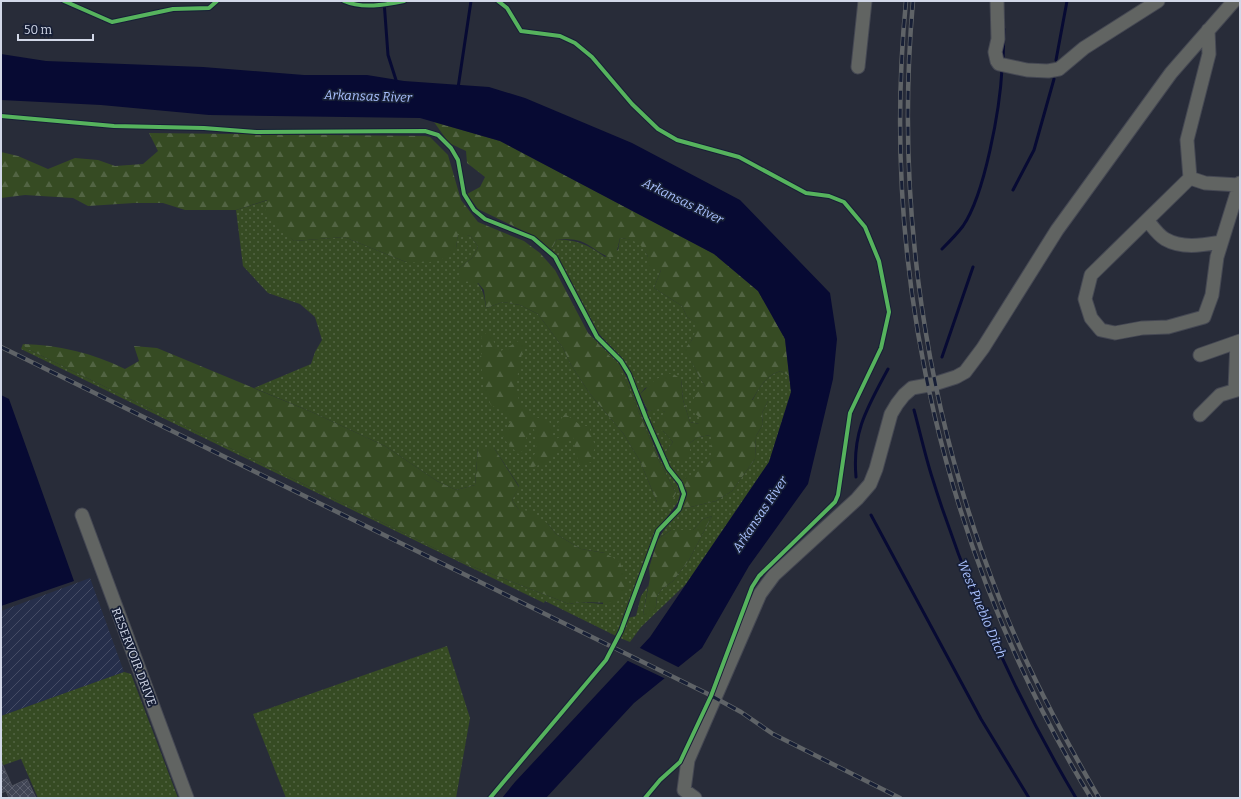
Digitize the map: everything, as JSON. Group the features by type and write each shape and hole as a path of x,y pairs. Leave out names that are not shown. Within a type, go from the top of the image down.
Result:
{"street":[{"path":"858,67 865,1"},
{"path":"997,1 998,39 995,52 997,61 1006,65 1027,70 1048,71 1059,69 1084,48 1158,1"},
{"path":"695,798 684,790 688,760 760,594 774,575 857,499 870,484 876,469 892,414 904,395 912,388 934,384 956,377 965,372 983,348 1057,230 1171,73 1234,1"},
{"path":"1190,178 1187,140 1209,54 1208,30"},
{"path":"1190,178 1204,183 1239,184 1217,257 1212,295 1204,317 1168,327 1142,328 1115,333 1101,330 1091,318 1085,299 1091,275 1190,178"},
{"path":"1147,220 1164,238 1178,244 1197,246 1221,242"},
{"path":"1200,355 1239,342 1238,389 1220,395 1200,415"},
{"name":"RESERVOIR DRIVE","path":"82,515 187,798"}],"shaded area":[{"path":"90,578 124,672 1,716 1,611"}],"green space":[{"path":"434,122 500,141 714,254 758,291 785,339 789,376 781,371 771,375 764,382 752,400 768,401 762,413 763,424 756,436 755,459 732,491 716,501 682,509 687,492 682,479 699,471 711,460 711,435 698,437 690,443 690,452 684,460 671,462 665,453 673,442 663,431 655,430 654,425 665,412 659,409 648,411 640,394 656,379 672,373 681,379 683,400 690,422 699,424 699,417 693,412 693,400 696,394 705,386 684,350 692,340 698,324 687,317 682,306 654,288 661,270 646,266 648,257 646,252 634,241 620,238 615,259 605,256 585,243 575,240 557,239 551,250 536,237 478,209 467,194 480,187 485,177 467,163 466,151 449,143"},
{"path":"149,133 430,137 448,155 461,200 478,222 524,241 540,253 555,270 588,333 613,360 626,381 659,461 676,493 665,513 657,502 640,461 623,433 590,394 571,365 563,348 538,314 520,305 503,302 486,308 484,290 478,283 460,283 459,268 472,258 478,247 471,236 458,234 456,248 450,257 426,263 406,262 344,237 294,241 265,211 267,200 236,210 185,210 163,203 88,206 73,198 25,195 1,198 1,152 18,156 48,169 75,158 98,160 115,166 143,164 158,151"},
{"path":"268,200 284,229 294,241 344,237 406,262 456,248 458,233 471,236 478,247 472,258 459,268 471,277 481,288 486,308 503,302 520,305 538,314 563,348 571,365 590,394 623,433 640,461 657,502 676,493 659,461 626,381 588,333 619,363 629,382 659,458 678,486 680,494 678,502 657,531 616,636 545,601 544,603 21,349 23,344 26,348 471,566 569,604 580,602 603,604 605,553 581,549 556,534 548,524 519,510 512,500 519,486 494,448 478,448 475,485 456,490 437,481 385,446 314,413 254,388 311,364 315,352 322,340 315,317 300,304 268,293 243,266 236,210"},
{"path":"620,238 634,240 643,246 648,257 661,270 654,288 682,306 687,317 699,324 692,340 685,350 705,386 699,424 690,422 683,400 681,379 645,388 640,394 622,358 598,333 558,258 551,250 557,239 565,240 582,244 605,257 618,250"},
{"path":"488,332 492,336 498,349 501,351 522,339 525,340 517,380 519,400 523,408 533,416 549,420 554,440 560,437 558,423 565,414 582,426 589,426 595,446 591,462 579,466 573,437 544,463 531,468 528,462 537,451 534,429 528,430 524,450 518,454 503,438 504,431 511,422 509,415 491,405 485,391 480,357 483,351 481,336"},
{"path":"23,344 50,346 76,351 100,358 125,369 139,361 134,346 157,348 314,413 385,446 437,481 456,490 475,485 478,448 494,448 519,487 512,500 519,510 531,511 548,524 556,534 581,549 605,553 620,562 628,588 616,603 580,602 569,604 471,566 26,348"},
{"path":"781,371 789,376 791,392 769,462 686,584 641,627 630,642 620,638 628,618 636,616 641,596 648,586 643,614 650,616 656,607 657,596 662,589 673,581 689,560 712,516 703,519 693,530 671,530 659,538 666,527 682,509 716,501 732,491 755,459 756,436 763,424 762,413 768,401 752,401 760,387 767,379"},
{"path":"659,408 665,412 663,431 673,442 665,453 690,452 690,443 698,437 711,435 711,460 699,472 683,479 687,492 669,466 645,412"},
{"path":"712,516 689,560 673,581 662,589 657,596 656,607 650,617 643,614 650,578 649,568 658,539 671,530 693,530 703,519"},
{"path":"447,646 470,718 456,798 286,798 253,714"},
{"path":"124,672 131,674 178,798 38,798 21,759 1,766 1,716"}],"water":[{"name":"Arkansas River","path":"1,54 46,61 203,67 304,75 367,75 404,81 489,87 525,98 632,143 740,200 830,293 837,339 833,379 808,484 749,566 702,648 634,703 546,798 502,798 515,782 650,637 769,462 791,392 785,339 758,291 714,254 500,141 420,118 209,115 101,105 1,100"},
{"path":"1,395 9,399 74,581 1,606"}],"pier":[{"path":"638,647 680,668 666,679 626,660"}],"building":[{"path":"1,761 12,786 27,779 36,798 9,798 6,791 1,793"}],"waterway":[{"path":"384,1 388,55 396,80"},
{"path":"458,88 471,1"},
{"name":"West Pueblo Ditch","path":"1056,60 1067,1"},
{"path":"1003,61 1004,29"},
{"path":"942,249 963,226 971,212 978,193 995,127 1002,69"},
{"name":"West Pueblo Ditch","path":"1013,190 1034,150 1054,79"},
{"name":"West Pueblo Ditch","path":"942,357 973,267"},
{"path":"856,477 855,461 859,433 868,408 888,369"},
{"name":"West Pueblo Ditch","path":"914,410 929,469 977,601 1013,682 1076,798"},
{"path":"871,515 981,719 1029,798"}],"railway":[{"path":"906,1 900,105 903,209 915,312 934,414 962,515 998,613 1041,707 1091,798"},
{"path":"913,1 908,77 908,154 913,230 922,306 935,381 952,455 974,528 1010,626 1033,676 1099,798"},
{"path":"1,347 706,693 741,712 773,734 900,798"}],"cycle path":[{"path":"64,1 112,22 173,9 209,8 217,1"},
{"path":"344,1 366,6 404,1"},
{"path":"498,1 507,8 521,31 560,36 575,43 592,57 632,104 658,129 677,140 739,157 806,193 829,196 844,202 865,227 879,261 889,312 881,348 850,413 838,495 835,502 759,576 752,587 711,696 680,762 660,780 645,798"},
{"path":"1,116 114,126 204,128 256,132 425,131 438,135 451,148 458,160 464,194 474,210 485,219 533,238 555,257 597,337 621,361 629,374 668,468 680,483 684,494 679,509 658,531 621,631 606,660 490,798"}]}
